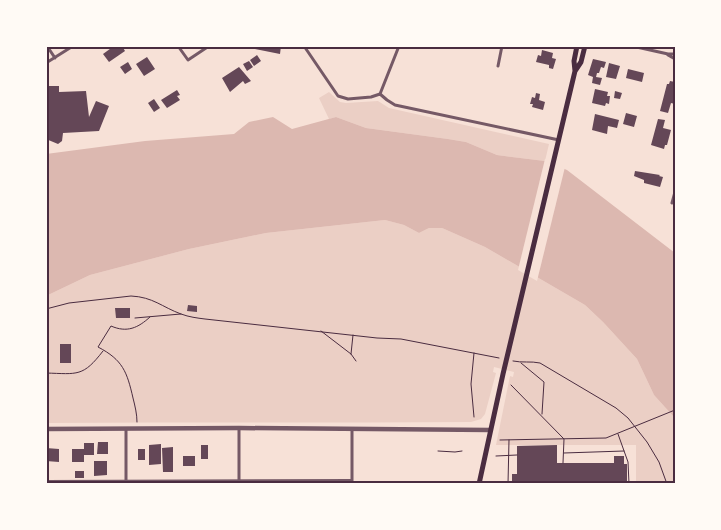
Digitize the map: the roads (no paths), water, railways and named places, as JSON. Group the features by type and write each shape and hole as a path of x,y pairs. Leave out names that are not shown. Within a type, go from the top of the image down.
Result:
{"main road":[{"path":"479,484 503,374 558,147 575,71 574,60 577,46"},
{"path":"575,71 581,62 585,46"}],"street":[{"path":"47,46 55,58"},
{"path":"46,63 73,46"},
{"path":"178,46 188,60 209,46"},
{"path":"304,46 338,96 348,99 371,97 380,94 399,46"},
{"path":"498,66 502,46"},
{"path":"632,46 675,54"},
{"path":"668,54 675,59"},
{"path":"380,94 395,105 559,140"},
{"path":"672,204 675,192"},
{"path":"126,428 126,482"},
{"path":"239,428 239,482"},
{"path":"46,429 490,430"},
{"path":"352,429 352,482"}],"lane":[{"path":"46,481 352,482"}]}
